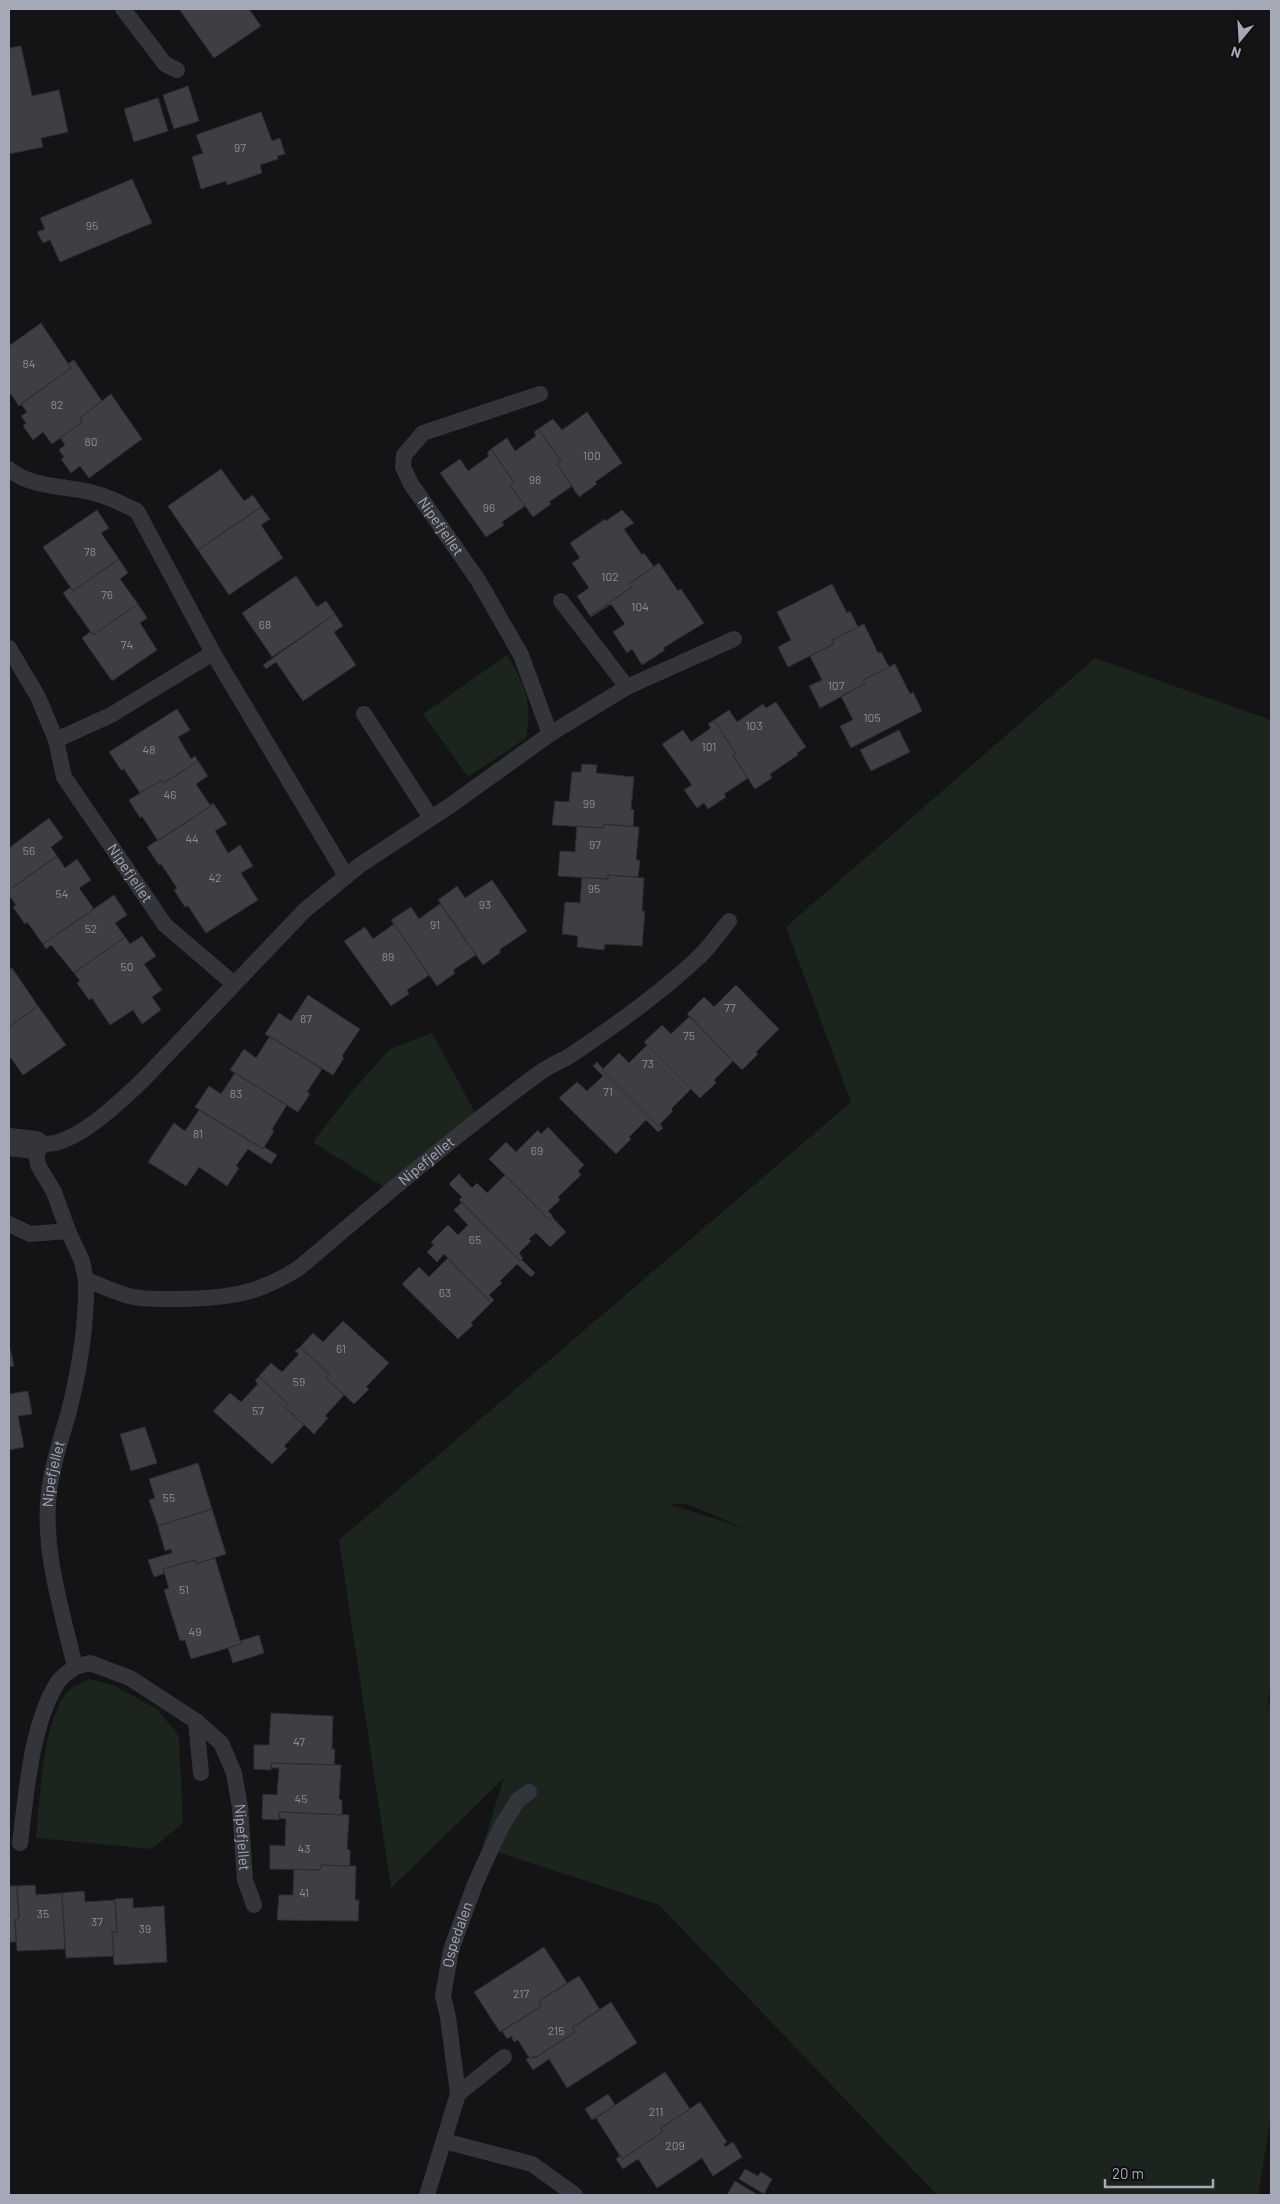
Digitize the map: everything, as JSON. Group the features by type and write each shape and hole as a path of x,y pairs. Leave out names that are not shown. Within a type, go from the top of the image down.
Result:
{"lane":[{"path":"123,9 165,64 177,70"},
{"name":"Nipefjellet","path":"540,394 423,433 404,455 403,467 411,484 478,580 521,655 550,734"},
{"path":"9,468 17,476 106,497 137,511 213,653 346,876"},
{"path":"561,601 628,687"},
{"name":"Nipefjellet","path":"22,1144 55,1143 72,1136 104,1114 142,1082 306,910 346,876 550,734 628,687 734,639"},
{"name":"Nipefjellet","path":"9,648 38,697 56,740 64,777 165,925 234,984"},
{"path":"56,740 111,715 213,653"},
{"path":"364,714 431,818"},
{"name":"Nipefjellet","path":"86,1280 129,1296 154,1299 182,1299 220,1298 241,1294 262,1288 284,1278 299,1268 391,1190 519,1088 628,1015 663,988 701,955 730,921"},
{"name":"Nipefjellet","path":"22,1144 38,1165 54,1192 68,1231 82,1261 86,1280 87,1315 82,1356 49,1491 48,1517 49,1548 55,1583 75,1667 90,1663 130,1678 196,1721 221,1743 234,1773 240,1807 245,1880 254,1905"},
{"path":"9,1224 30,1234 68,1231"},
{"path":"20,1843 30,1766 49,1699 59,1681 75,1667"},
{"path":"196,1721 202,1773"},
{"name":"Ospedalen","path":"427,2195 458,2094 448,2017 442,1996 451,1950 475,1884 501,1826 518,1800 529,1792"},
{"path":"458,2094 504,2057"},
{"path":"444,2141 532,2164 575,2195"}],"shaded area":[{"path":"507,655 519,676 526,695 529,714 526,738 468,777 423,714"},
{"path":"1095,658 1271,720 1271,1687 1267,1706 1271,1701 1271,2117 1258,2195 937,2195 659,1905 482,1847 504,1778 391,1888 339,1540 851,1102 786,927","holes":["668,1504 687,1504 744,1528"]},
{"path":"432,1033 477,1116 387,1189 313,1142 354,1089 390,1049"},
{"path":"89,1679 113,1685 157,1709 179,1736 183,1823 152,1849 36,1838 41,1783 52,1724 58,1707 66,1693"}],"building":[{"path":"179,9 249,9 261,26 214,58"},
{"path":"21,46 32,96 59,90 68,132 41,138 43,147 9,154 9,48"},
{"path":"188,86 199,121 174,129 163,95"},
{"path":"158,98 168,131 134,142 124,109"},
{"path":"261,112 272,141 280,138 285,154 277,156 278,159 260,165 262,173 227,185 226,181 201,189 192,157 203,153 196,135"},
{"path":"132,179 152,223 60,262 50,240 43,243 37,232 45,229 40,218"},
{"path":"41,323 71,368 19,406 11,394 9,395 9,346"},
{"path":"74,360 102,401 80,418 82,422 52,444 43,432 33,440 23,426 26,423 21,416 27,412 21,404 71,368 68,364"},
{"path":"111,394 142,439 89,478 80,466 71,473 61,459 64,457 59,450 65,445 60,438 82,422 80,418"},
{"path":"587,412 622,463 595,482 597,484 579,497 557,464 561,461 538,429 553,419 562,430"},
{"path":"538,429 561,461 557,464 572,486 549,502 551,504 533,517 510,485 514,482 491,449 507,438 515,451 536,436 534,432"},
{"path":"491,449 514,482 510,485 525,506 502,522 504,525 486,537 440,473 460,459 468,471 489,456 487,453"},
{"path":"221,469 244,501 253,495 261,507 198,550 168,506"},
{"path":"261,507 270,519 261,525 283,558 229,595 198,550"},
{"path":"97,510 109,528 101,533 119,559 73,591 43,547"},
{"path":"622,510 634,523 624,529 642,555 644,553 654,567 629,584 632,587 590,616 577,596 589,588 572,563 580,558 570,543 605,519 606,521"},
{"path":"119,559 128,573 120,579 138,604 93,635 63,593 71,587 73,591"},
{"path":"659,563 678,591 681,589 704,623 663,648 665,650 642,665 632,649 627,653 613,632 625,624 611,604 590,616 632,587 629,584"},
{"path":"296,576 317,607 326,601 335,614 272,657 242,613"},
{"path":"832,584 847,613 850,611 858,627 832,640 834,644 788,667 778,647 791,640 777,612"},
{"path":"138,604 147,618 140,623 157,650 112,681 82,638 90,632 93,635"},
{"path":"335,614 343,626 334,632 356,665 303,701 276,662 266,669 263,665"},
{"path":"864,624 878,653 881,652 889,667 863,680 865,684 820,708 809,686 822,680 810,656 834,644 832,640"},
{"path":"895,664 910,694 913,692 922,711 851,748 840,726 853,720 841,696 865,684 863,680"},
{"path":"776,702 806,747 797,753 798,755 770,774 772,778 755,789 733,756 736,754 714,720 729,710 737,722 763,704 766,708"},
{"path":"177,709 190,730 178,737 191,759 195,756 198,761 164,783 162,780 140,793 124,769 121,770 109,752"},
{"path":"714,720 736,754 733,756 748,778 724,794 726,797 708,809 704,803 697,808 684,790 692,785 662,744 683,730 691,742 711,728 708,724"},
{"path":"899,730 910,752 871,771 860,750"},
{"path":"198,761 208,776 196,784 210,805 214,804 158,841 129,800 162,780 164,783"},
{"path":"582,764 597,765 596,773 634,777 631,809 634,810 633,827 604,824 603,828 552,825 555,801 569,802 572,772 581,772"},
{"path":"214,804 227,824 215,831 228,853 240,845 253,866 241,873 258,900 206,933 188,906 185,907 174,890 177,888 147,847"},
{"path":"49,818 63,838 51,847 57,856 9,890 9,848"},
{"path":"604,824 639,827 636,860 640,860 638,877 608,875 608,879 558,876 560,851 575,852 577,826 603,828"},
{"path":"57,856 65,868 77,859 91,880 79,888 94,909 43,944 13,907 16,905 9,895 9,890"},
{"path":"608,875 644,878 642,911 645,911 642,946 605,944 604,950 577,947 578,936 562,934 565,902 580,903 582,877 608,879"},
{"path":"492,880 527,931 499,950 501,952 483,965 438,900 457,886 465,898"},
{"path":"114,895 127,915 115,923 125,937 74,973 51,945 46,949 43,944"},
{"path":"440,904 476,955 453,970 455,973 437,986 391,920 411,907 419,919"},
{"path":"394,924 429,975 407,990 409,994 391,1006 344,941 365,927 373,939"},
{"path":"142,936 156,956 144,964 162,990 152,997 161,1010 142,1024 133,1010 110,1025 92,998 89,1000 77,983 80,981 74,973 125,937 130,944"},
{"path":"12,968 38,1006 9,1027 9,970"},
{"path":"736,985 779,1029 756,1052 758,1054 742,1070 687,1014 704,997 714,1007"},
{"path":"308,995 360,1029 342,1056 344,1058 333,1075 265,1034 279,1013 291,1021"},
{"path":"38,1006 66,1045 23,1075 11,1058 9,1059 9,1027"},
{"path":"690,1016 733,1061 714,1080 716,1083 700,1098 644,1042 662,1025 671,1034"},
{"path":"270,1036 322,1069 307,1092 310,1094 298,1112 230,1070 244,1049 256,1058"},
{"path":"647,1045 691,1089 671,1109 673,1111 658,1126 602,1070 619,1053 629,1063"},
{"path":"597,1062 602,1070 658,1126 660,1124 663,1128 658,1132 646,1120 616,1154 559,1098 577,1082 587,1091 603,1076 593,1066"},
{"path":"235,1073 287,1105 272,1129 274,1131 263,1149 195,1107 209,1086 221,1094"},
{"path":"199,1110 263,1149 264,1147 277,1155 271,1164 248,1149 236,1166 239,1168 227,1186 199,1167 186,1186 148,1162 174,1123 185,1131"},
{"path":"548,1127 584,1165 578,1171 581,1175 558,1197 560,1200 548,1211 553,1216 549,1220 489,1159 506,1142 516,1152 538,1130 541,1134"},
{"path":"459,1174 472,1188 477,1183 487,1193 505,1175 549,1220 552,1217 566,1232 550,1247 536,1233 519,1253 523,1258 520,1261 459,1200 462,1197 449,1184"},
{"path":"462,1202 520,1261 522,1260 535,1273 531,1277 517,1264 500,1281 502,1283 489,1295 494,1300 491,1303 444,1254 437,1262 427,1252 434,1245 431,1242 448,1225 458,1235 468,1225 454,1210"},
{"path":"448,1258 491,1303 471,1323 473,1325 458,1339 402,1284 419,1267 429,1277"},
{"path":"343,1321 389,1363 366,1387 369,1389 354,1404 326,1378 329,1374 300,1347 313,1333 323,1342"},
{"path":"9,1344 14,1366 9,1367"},
{"path":"300,1347 329,1374 326,1378 344,1395 325,1416 328,1418 314,1434 285,1407 288,1404 259,1376 271,1363 282,1372 299,1354 295,1351"},
{"path":"259,1376 288,1404 285,1407 304,1425 284,1446 287,1449 272,1464 213,1411 230,1393 241,1402 258,1384 255,1381"},
{"path":"28,1391 32,1414 18,1416 24,1447 9,1450 9,1394"},
{"path":"145,1427 157,1463 131,1471 120,1434"},
{"path":"198,1463 212,1509 158,1526 149,1500 155,1498 149,1479"},
{"path":"212,1509 226,1554 196,1564 195,1560 163,1569 165,1573 154,1577 148,1560 172,1553 171,1549 165,1551 158,1526"},
{"path":"215,1558 241,1644 191,1659 185,1640 180,1641 164,1590 169,1588 163,1569 195,1560 196,1564"},
{"path":"259,1635 264,1653 233,1663 228,1648 241,1644 240,1641"},
{"path":"271,1713 333,1716 332,1749 335,1749 334,1765 271,1763 271,1770 254,1769 254,1745 269,1745"},
{"path":"271,1763 341,1765 339,1799 342,1800 342,1815 279,1812 279,1820 262,1819 263,1794 277,1795 279,1768 271,1768"},
{"path":"279,1812 349,1815 347,1849 350,1850 350,1866 321,1865 320,1870 270,1869 270,1845 285,1846 286,1819 279,1818"},
{"path":"321,1865 356,1866 355,1900 359,1900 358,1921 277,1920 279,1895 293,1895 294,1869 320,1870"},
{"path":"35,1885 36,1895 62,1893 65,1949 17,1951 15,1919 19,1918 17,1886"},
{"path":"9,1886 17,1886 19,1918 15,1919 16,1942 9,1942"},
{"path":"84,1891 85,1902 115,1900 117,1932 112,1932 114,1956 66,1958 62,1893"},
{"path":"133,1898 133,1908 164,1906 167,1962 114,1965 112,1932 117,1932 115,1899"},
{"path":"544,1947 567,1983 539,2001 542,2006 500,2032 474,1992"},
{"path":"579,1976 600,2010 572,2028 575,2032 535,2058 534,2056 530,2059 518,2040 514,2042 511,2036 507,2039 502,2031 542,2006 539,2001"},
{"path":"611,2002 637,2043 567,2088 549,2059 533,2070 526,2059 529,2057 535,2058 575,2032 572,2028"},
{"path":"665,2072 690,2109 661,2128 663,2132 622,2159 596,2118"},
{"path":"608,2094 615,2105 592,2120 585,2109"},
{"path":"700,2102 727,2142 724,2144 725,2147 733,2142 742,2157 713,2176 702,2158 657,2188 638,2159 623,2169 616,2159 621,2155 622,2159 663,2132 661,2128"},
{"path":"745,2169 758,2176 761,2172 772,2179 764,2194 739,2179"},
{"path":"735,2181 758,2195 727,2195"}]}
